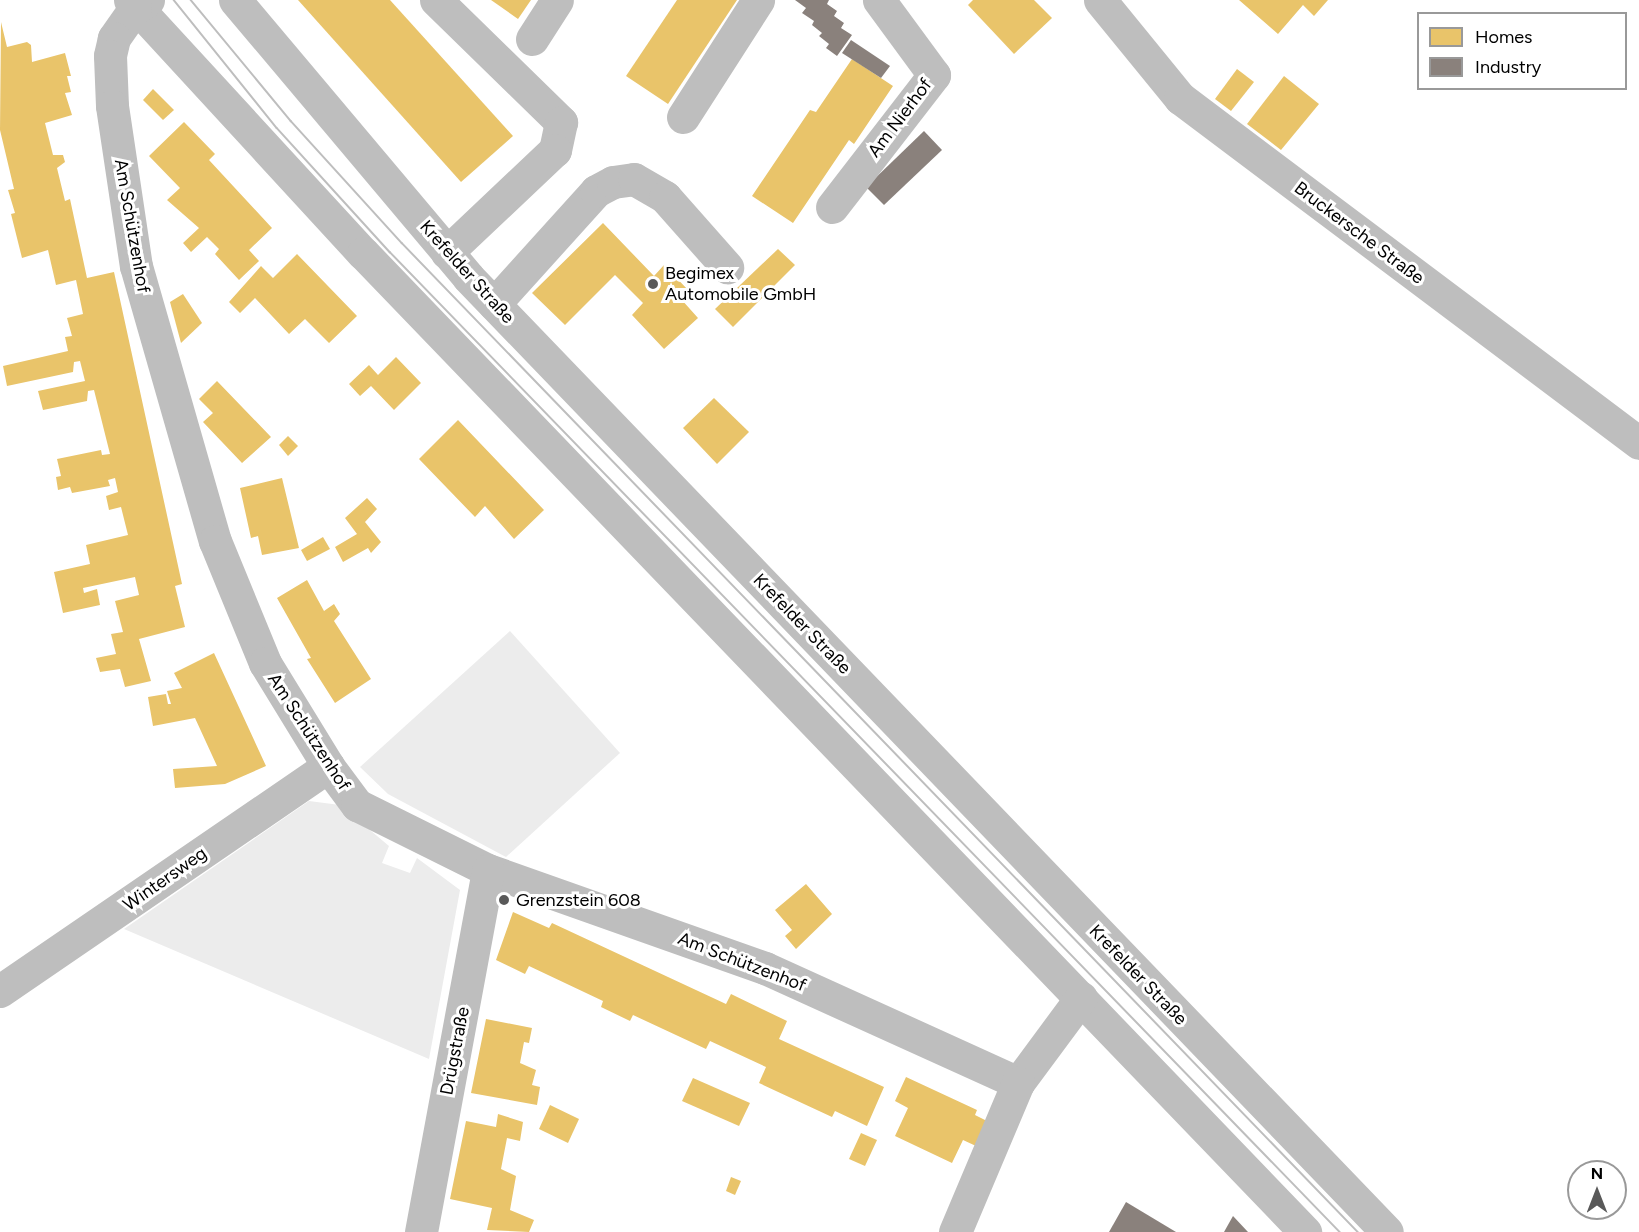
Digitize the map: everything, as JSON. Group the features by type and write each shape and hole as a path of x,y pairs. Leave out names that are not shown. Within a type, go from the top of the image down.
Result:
{"street":[{"name":"Krefelder Straße","path":"235,0 447,252 494,304 1387,1232"},
{"path":"436,0 561,122 555,150 447,252"},
{"path":"532,39 557,0"},
{"path":"683,117 758,0"},
{"name":"Am Nierhof","path":"832,207 934,75 879,0"},
{"name":"Bruckersche Straße","path":"1100,0 1180,98 1639,443"},
{"path":"138,3 363,253 1305,1232"},
{"name":"Am Schützenhof","path":"138,3 114,38 110,56 112,106 136,266 214,541 265,663 328,766 357,805 488,870 765,968 1018,1083"},
{"path":"494,304 596,191 613,182 634,179 665,197 727,267"},
{"name":"Wintersweg","path":"0,991 328,766"},
{"name":"Drügstraße","path":"421,1232 488,870"},
{"path":"955,1232 1018,1083 1081,998"}],"shaded area":[{"path":"510,631 620,753 506,857 388,794 360,767"},
{"path":"309,801 340,805 389,846 382,863 410,873 417,858 460,890 429,1059 124,929"}],"building: Homes":[{"path":"298,0 390,0 513,136 461,182"},
{"path":"491,0 531,0 518,19"},
{"path":"677,0 737,0 668,104 626,76"},
{"path":"973,0 1034,0 1052,18 1014,54 968,5"},
{"path":"1239,0 1328,0 1314,16 1303,5 1278,34"},
{"path":"1,22 7,47 27,42 31,45 32,62 65,53 71,76 67,76 71,92 65,93 72,115 45,123 53,155 63,155 65,162 57,168 65,201 70,199 87,278 114,272 182,584 175,586 185,627 139,639 151,681 125,687 120,669 100,672 96,658 116,654 111,634 123,632 115,601 139,595 135,577 83,588 84,593 97,589 100,605 63,613 54,572 90,564 86,545 128,535 121,507 109,510 106,496 118,492 115,478 108,480 110,486 72,493 70,487 58,490 56,477 61,476 57,459 101,450 102,455 110,454 94,390 88,391 87,401 43,410 38,391 85,381 80,361 74,362 73,372 7,386 3,366 68,351 65,337 72,336 67,318 83,314 76,280 56,285 48,250 22,258 11,214 15,213 8,190 14,189 0,130"},
{"path":"852,59 893,86 854,144 849,140 793,223 752,196 810,110 816,112"},
{"path":"1237,69 1254,82 1231,111 1215,99"},
{"path":"1284,76 1319,104 1281,150 1247,124"},
{"path":"153,89 174,110 163,120 143,100"},
{"path":"184,122 215,154 209,160 272,228 249,250 259,261 239,280 215,254 219,249 207,237 191,252 183,243 199,228 167,200 180,188 149,156"},
{"name":"Begimex Automobile GmbH","path":"603,223 654,276 664,265 690,292 681,299 698,318 664,349 632,315 643,303 615,275 565,325 532,293"},
{"path":"778,249 795,265 733,327 715,309"},
{"path":"297,254 357,316 329,343 305,319 289,334 255,298 240,313 229,302 261,266 273,278"},
{"path":"183,294 202,323 181,343 170,302"},
{"path":"396,357 421,383 394,410 371,386 360,396 349,384 369,365 378,375"},
{"path":"217,381 271,437 242,463 203,422 213,413 199,399"},
{"path":"714,398 749,432 717,464 683,428"},
{"path":"458,420 544,510 514,539 485,506 475,517 419,459"},
{"path":"288,436 298,446 288,456 279,445"},
{"path":"282,478 299,548 262,555 258,536 251,538 240,488"},
{"path":"367,498 377,509 365,522 381,542 371,553 368,548 343,562 335,547 357,534 345,518"},
{"path":"323,537 330,549 307,561 301,550"},
{"path":"307,580 324,611 334,604 340,614 334,621 371,679 335,703 307,659 311,658 277,598"},
{"path":"214,653 266,766 225,784 175,788 173,769 217,766 195,718 153,726 148,697 166,694 168,704 171,704 167,691 182,688 174,673"},
{"path":"806,884 832,914 796,949 785,936 792,930 775,910"},
{"path":"513,912 549,928 552,923 726,1004 731,994 787,1021 779,1039 884,1087 867,1126 835,1111 832,1117 759,1083 766,1067 710,1041 706,1049 633,1015 630,1021 601,1007 603,1001 529,966 525,974 496,960"},
{"path":"486,1019 532,1028 529,1043 524,1042 520,1063 536,1070 532,1085 540,1087 537,1105 471,1093"},
{"path":"906,1077 977,1110 975,1115 987,1121 976,1146 963,1140 952,1163 895,1136 908,1108 895,1101"},
{"path":"693,1078 750,1103 739,1126 682,1101"},
{"path":"550,1105 579,1119 568,1143 539,1129"},
{"path":"498,1114 523,1122 520,1141 507,1138 501,1169 516,1176 510,1210 534,1220 529,1232 487,1230 492,1208 450,1199 466,1121 496,1127"},
{"path":"861,1133 877,1140 865,1166 849,1159"},
{"path":"731,1177 741,1181 735,1195 726,1191"}],"building: Industry":[{"path":"795,0 829,0 827,4 837,11 834,16 844,23 841,28 852,35 837,56 826,48 829,44 819,36 822,33 812,25 814,21 802,13 806,8"},
{"path":"851,40 890,66 881,78 842,53"},
{"path":"924,131 942,150 884,205 866,187"},
{"path":"1126,1202 1176,1232 1109,1232"},
{"path":"1233,1216 1248,1232 1224,1232"}],"tram line":[{"path":"174,0 277,128 390,252 1340,1232"},
{"path":"191,0 291,121 402,243 1358,1232"}],"place":[{"name":"Begimex Automobile GmbH","path":"653,284"},
{"name":"Grenzstein 608","path":"504,900"}]}
